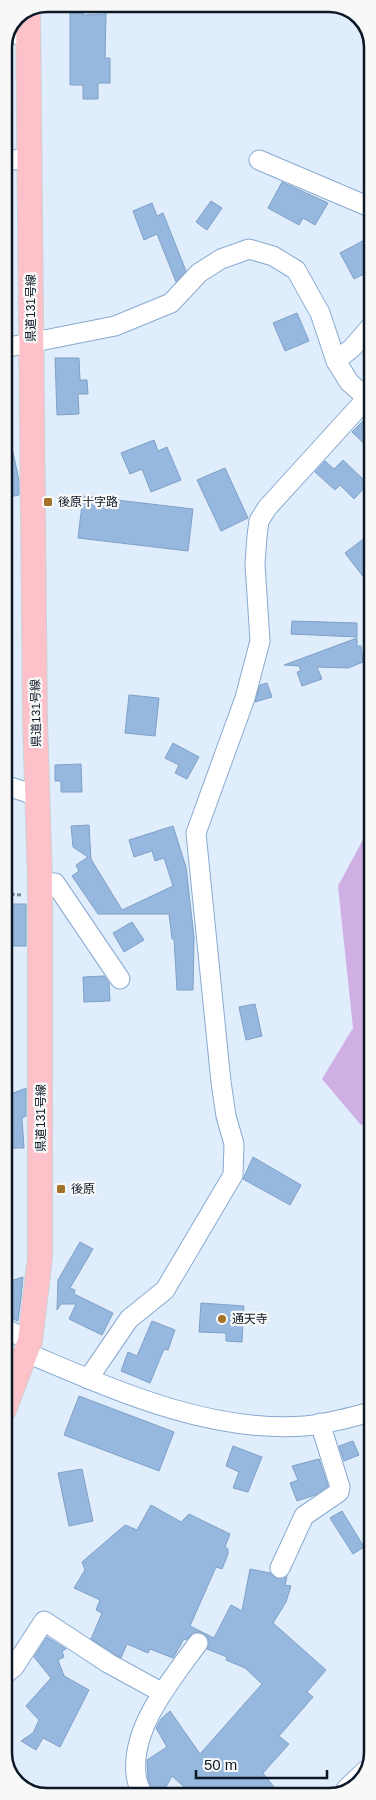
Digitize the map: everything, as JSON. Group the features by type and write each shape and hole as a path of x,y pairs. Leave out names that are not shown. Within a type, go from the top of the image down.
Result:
{"main road":[{"name":"県道131号線","path":"13,1388 29,1347 40,1257 40,882 31,343 30,158 19,35 24,22"}],"street":[{"path":"12,160 30,158"},
{"path":"259,160 363,204"},
{"path":"12,346 115,326 171,303 199,273 221,259 249,248 273,256 296,270 320,313 336,361 349,382 363,394"},
{"path":"336,361 353,347 363,335"},
{"path":"88,1379 128,1320 165,1290 233,1175 234,1144 226,1116 221,1082 196,833 245,698 260,641 255,564 259,521 267,508 363,405"},
{"path":"12,788 38,796"},
{"path":"40,882 55,882 120,979"},
{"path":"13,1335 29,1347 88,1379 202,1417 263,1425 320,1423 364,1414"},
{"path":"280,1568 304,1516 339,1492 340,1487 320,1423"},
{"path":"13,1668 44,1621 108,1663 161,1692"},
{"path":"139,1787 136,1775 136,1753 161,1692 198,1643"}],"shaded area":[{"path":"363,839 364,1124 361,1125 322,1079 353,1028 338,886"}],"building":[{"path":"70,12 83,12 83,15 106,14 105,58 110,58 110,83 98,83 98,99 83,99 83,85 70,85"},
{"path":"282,182 328,203 315,225 303,218 299,225 268,208"},
{"path":"211,201 222,208 207,230 196,222"},
{"path":"152,203 157,216 163,213 186,271 176,282 157,234 144,240 133,211"},
{"path":"363,241 363,274 354,279 340,253"},
{"path":"297,313 309,341 285,351 273,323"},
{"path":"55,358 79,358 80,380 87,380 88,394 78,394 79,414 57,415"},
{"path":"363,421 363,443 352,432"},
{"path":"154,440 158,451 167,447 181,480 151,492 142,469 130,474 121,453"},
{"path":"12,449 19,480 19,495 12,496"},
{"path":"343,460 363,479 363,489 354,499 340,485 335,490 315,472 325,461 334,469"},
{"path":"225,468 248,518 221,531 197,480"},
{"path":"83,496 193,509 188,551 78,538"},
{"path":"363,539 363,577 345,553"},
{"path":"292,621 357,623 357,637 291,634"},
{"path":"357,638 357,646 361,646 363,662 348,668 317,667 322,679 302,686 297,672 301,671 299,666 284,665"},
{"path":"267,683 272,697 255,702 260,685"},
{"path":"129,695 159,698 155,736 125,733"},
{"path":"173,743 199,757 187,779 175,773 179,765 165,758"},
{"path":"81,764 82,792 61,792 61,781 55,781 55,765"},
{"path":"89,825 91,859 122,910 173,886 164,858 155,861 152,851 134,857 129,840 173,826 186,867 194,937 193,990 177,990 174,939 172,939 169,914 98,914 72,876 79,871 76,865 88,857 73,847 71,826"},
{"path":"13,904 26,904 26,946 13,946"},
{"path":"132,922 144,940 124,952 113,933"},
{"path":"104,976 109,983 110,1001 84,1002 83,977"},
{"path":"255,1004 262,1036 246,1040 239,1007"},
{"path":"26,1088 26,1116 22,1118 24,1148 13,1148 13,1093"},
{"path":"253,1157 301,1185 290,1205 243,1179"},
{"path":"80,1242 93,1249 70,1288 75,1290 74,1294 113,1313 102,1335 69,1319 76,1304 61,1304 57,1310 58,1280"},
{"path":"23,1277 18,1321 13,1319 13,1280"},
{"name":"通天寺","path":"201,1303 244,1306 242,1342 226,1341 226,1333 199,1332"},
{"path":"152,1321 175,1330 168,1350 164,1349 150,1383 121,1371 128,1352 137,1356"},
{"path":"79,1396 174,1432 159,1471 64,1435"},
{"path":"353,1441 359,1455 344,1461 339,1446"},
{"path":"233,1446 262,1457 248,1492 233,1488 239,1472 226,1466"},
{"path":"319,1459 328,1486 315,1495 297,1501 290,1483 298,1480 292,1466"},
{"path":"82,1469 93,1521 69,1526 58,1473"},
{"path":"151,1505 181,1522 189,1514 230,1534 225,1547 228,1549 228,1554 222,1569 216,1567 190,1626 214,1638 231,1605 242,1611 250,1569 270,1573 276,1578 287,1577 285,1585 291,1586 286,1602 273,1623 326,1670 307,1692 313,1697 279,1736 289,1744 263,1773 274,1787 184,1787 172,1776 166,1787 151,1787 148,1779 147,1760 167,1747 156,1728 161,1719 170,1711 200,1754 262,1684 245,1668 226,1660 227,1657 207,1649 208,1638 200,1632 193,1633 186,1640 184,1639 173,1658 150,1649 148,1653 127,1644 121,1658 91,1639 102,1613 96,1610 100,1600 74,1588 85,1570 82,1562 125,1525 137,1530"},
{"path":"342,1511 364,1547 353,1554 330,1518"},
{"path":"47,1637 66,1649 62,1651 64,1657 58,1660 64,1676 89,1690 60,1747 43,1738 36,1750 21,1741 33,1733 39,1720 26,1706 51,1678 34,1657"}],"place":[{"name":"後原十字路","path":"48,502"},
{"name":"後原","path":"61,1189"},
{"name":"通天寺","path":"222,1319"}]}
